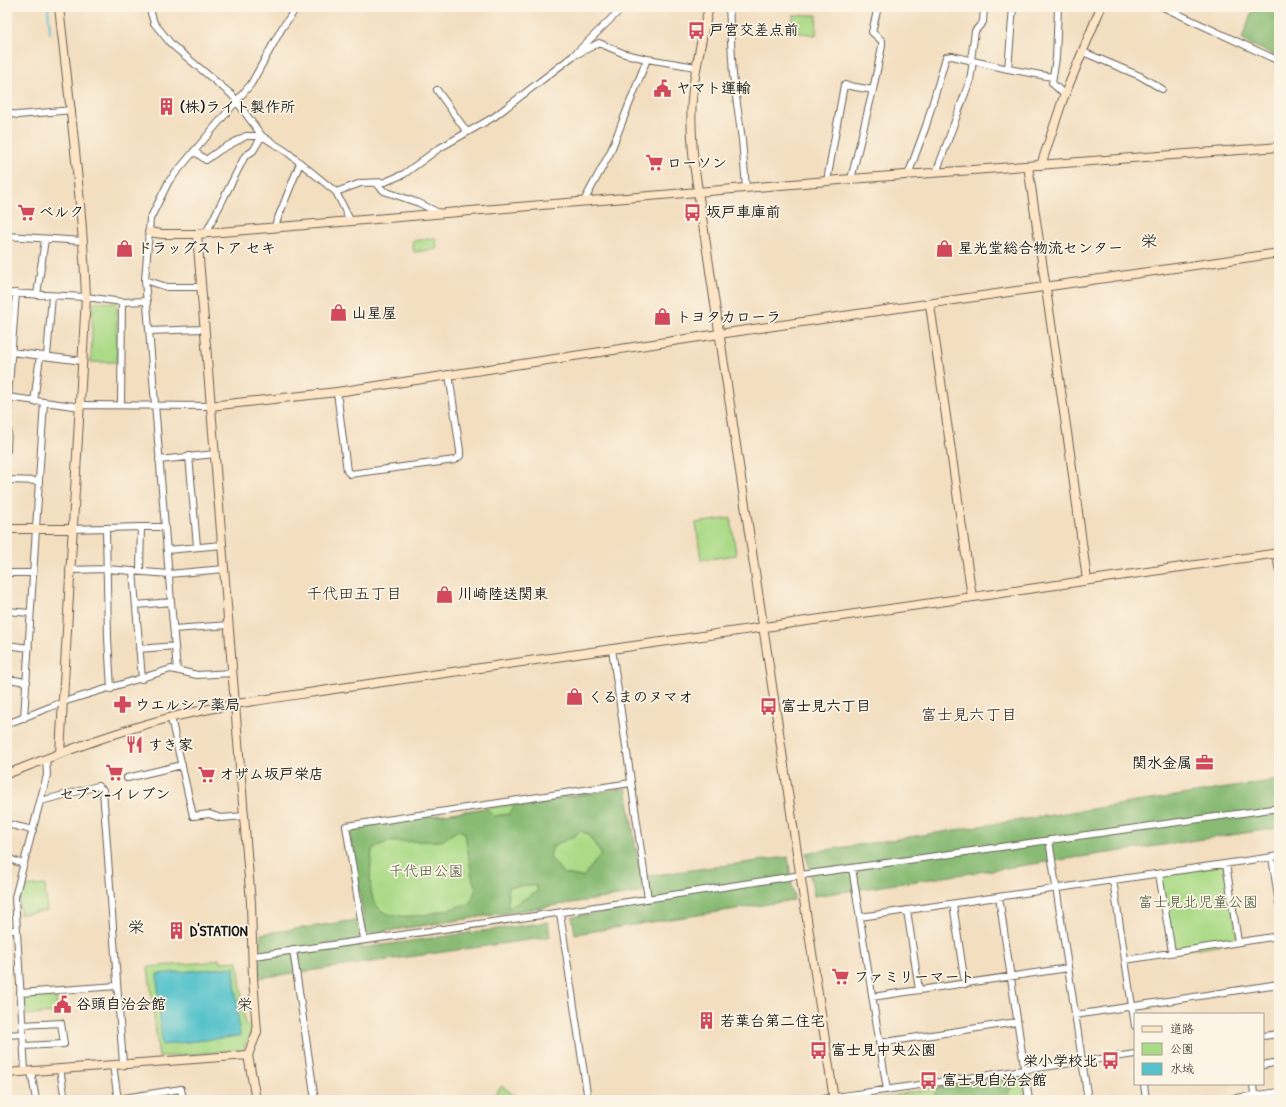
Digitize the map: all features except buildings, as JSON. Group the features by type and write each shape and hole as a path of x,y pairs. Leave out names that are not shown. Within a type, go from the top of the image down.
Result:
{"street":[{"path":"59,7 72,110 84,241 86,297 81,406 71,529 60,754"},
{"path":"152,7 151,13 154,23 168,41 232,95 262,136 282,149 336,192 351,222"},
{"path":"177,670 145,280 152,212 169,181 251,84 282,28 297,7"},
{"path":"336,192 361,183 385,182 404,174 438,149 494,117 573,56 623,7"},
{"path":"709,7 696,68 692,100 691,137 698,193 763,628 802,875 834,1099"},
{"path":"729,7 733,74 742,140 746,188"},
{"path":"851,179 873,90 882,46 882,41 872,32 878,7"},
{"path":"936,173 970,80 975,31 983,22 984,7"},
{"path":"1008,68 1013,7"},
{"path":"1058,7 1056,58 1052,83 1065,94"},
{"path":"1041,165 1065,94 1101,7"},
{"path":"1163,7 1279,61"},
{"path":"573,56 599,43 626,54 696,68"},
{"path":"1083,52 1140,76 1162,89"},
{"path":"908,175 926,126 946,58 952,56 1052,77"},
{"path":"584,202 610,153 647,59"},
{"path":"827,181 844,85 873,90"},
{"path":"436,90 467,132"},
{"path":"7,114 18,115 72,110"},
{"path":"194,151 206,160 220,150 246,136 262,136"},
{"path":"206,233 245,156 253,151 262,136"},
{"path":"149,232 162,234 197,234 441,215 851,179 1279,147"},
{"path":"274,228 300,163"},
{"path":"1028,166 1087,580"},
{"path":"376,183 384,191 419,203 441,215"},
{"path":"197,234 203,329 229,625 254,956 253,978 257,1032 248,1055 256,1100"},
{"path":"7,237 84,241"},
{"path":"38,295 45,239"},
{"path":"8,398 81,406 210,406 337,392 719,334 1279,253"},
{"path":"145,280 167,287 200,287"},
{"path":"7,293 86,297 122,302 147,301"},
{"path":"7,450 9,367 16,293"},
{"path":"47,356 52,296"},
{"path":"121,405 122,302"},
{"path":"930,304 972,597"},
{"path":"149,331 203,329"},
{"path":"11,352 83,361"},
{"path":"34,402 40,356"},
{"path":"337,392 348,471 350,474 455,460 460,456 460,451 449,374"},
{"path":"24,718 44,402"},
{"path":"159,460 215,454"},
{"path":"189,456 197,546"},
{"path":"7,480 39,481"},
{"path":"140,571 141,527"},
{"path":"7,529 165,527"},
{"path":"106,528 108,638 111,688"},
{"path":"167,550 197,546 222,545"},
{"path":"7,774 104,738 171,718 235,705 1278,553 1279,567"},
{"path":"69,570 106,569 168,574 224,569"},
{"path":"133,571 142,679"},
{"path":"7,573 32,573"},
{"path":"136,605 171,602"},
{"path":"7,611 30,614"},
{"path":"174,629 229,625"},
{"path":"7,645 29,648"},
{"path":"139,649 175,646"},
{"path":"612,649 648,899"},
{"path":"7,724 63,702 171,670 197,675 232,672"},
{"path":"7,679 26,682"},
{"path":"171,718 193,816 209,814 221,818 244,816"},
{"path":"36,1100 28,1072 23,1046 15,897 47,775 46,759"},
{"path":"127,778 182,765"},
{"path":"364,939 346,826 631,784"},
{"path":"41,801 98,786 102,790 123,1064"},
{"path":"254,956 648,899 802,875 1279,808"},
{"path":"7,824 33,830"},
{"path":"1049,840 1088,1100"},
{"path":"860,917 1276,857 1279,904"},
{"path":"7,858 23,864"},
{"path":"1226,864 1238,942"},
{"path":"852,868 886,1090"},
{"path":"1159,874 1172,952"},
{"path":"1113,880 1134,1019"},
{"path":"999,897 1029,1100"},
{"path":"953,904 965,984"},
{"path":"907,910 919,990"},
{"path":"560,912 588,1100"},
{"path":"7,930 16,930"},
{"path":"1125,960 1279,936"},
{"path":"293,950 315,1100"},
{"path":"872,997 1068,968"},
{"path":"1075,1015 1279,984"},
{"path":"20,993 117,986"},
{"path":"879,1043 1017,1022"},
{"path":"22,1025 61,1023 64,1044 23,1046"},
{"path":"7,1035 22,1034"},
{"path":"1264,1036 1279,1034"},
{"path":"814,1100 834,1099 1024,1069 1134,1054"},
{"path":"7,1073 248,1055"},
{"path":"1264,1065 1279,1062"},
{"path":"113,1065 116,1100 181,1089 183,1100"},
{"path":"60,1069 65,1100"},
{"path":"1144,1085 1146,1100"},
{"path":"1253,1085 1254,1095"},
{"path":"1222,1100 1279,1092"}],"green space":[{"path":"1258,7 1279,7 1279,57 1247,43 1242,39 1251,13"},
{"path":"793,15 817,15 816,35 793,32"},
{"path":"436,238 437,249 414,252 412,241"},
{"path":"95,302 117,303 117,362 91,362 93,304"},
{"path":"731,518 736,555 701,560 696,523"},
{"path":"1279,780 1279,828 814,896 806,853"},
{"name":"千代田公園","path":"626,788 643,892 366,934 349,828"},
{"name":"千代田公園","path":"626,788 643,892 366,934 349,828 486,808 494,816 509,814 516,804","holes":["458,830 465,833 472,877 476,889 470,903 447,910 417,916 389,914 379,909 371,893 370,874 372,849 387,842 442,841","580,831 588,834 601,854 583,877 564,874 550,857 553,846 571,838","530,885 536,886 538,891 508,908 508,887"]},
{"path":"788,857 794,900 575,934 572,917 652,905 647,876"},
{"name":"富士見北児童公園","path":"1226,864 1238,942 1172,952 1159,874"},
{"path":"45,885 47,911 20,914 19,900 22,887"},
{"path":"357,920 361,948 548,922 550,937 259,978 261,934"},
{"path":"219,959 220,962 238,961 245,1025 251,1024 252,1031 243,1050 159,1057 148,967 208,962"},
{"path":"56,994 57,1013 26,1015 25,1000 29,997"},
{"path":"1022,1073 1026,1100 867,1100"},
{"path":"1008,1077 1013,1085 1007,1096 1023,1098 1023,1100 936,1100 934,1096 937,1089"},
{"path":"502,1086 520,1100 490,1100"}],"water":[{"path":"234,967 240,1036 162,1045 157,974"}],"waterway":[{"path":"48,7 50,33"}],"place":[{"name":"戸宮交差点前","path":"696,30"},
{"name":"ヤマト運輸","path":"663,88"},
{"name":"(株)ライト製作所","path":"167,107"},
{"name":"ローソン","path":"654,163"},
{"name":"ベルク","path":"26,212"},
{"name":"坂戸車庫前","path":"693,212"},
{"name":"ドラッグストア セキ","path":"124,248"},
{"name":"星光堂総合物流センター","path":"945,248"},
{"name":"山星屋","path":"339,313"},
{"name":"トヨタカローラ","path":"663,317"},
{"name":"川崎陸送関東","path":"445,594"},
{"name":"くるまのヌマオ","path":"575,697"},
{"name":"ウエルシア薬局","path":"122,705"},
{"name":"富士見六丁目","path":"768,706"},
{"name":"すき家","path":"135,745"},
{"name":"関水金属","path":"1205,763"},
{"name":"セブン-イレブン","path":"115,773"},
{"name":"オザム坂戸栄店","path":"206,774"},
{"name":"D'STATION","path":"177,931"},
{"name":"ファミリーマート","path":"841,977"},
{"name":"谷頭自治会館","path":"63,1004"},
{"name":"若葉台第二住宅","path":"707,1021"},
{"name":"富士見中央公園","path":"818,1050"},
{"name":"栄小学校北","path":"1111,1061"},
{"name":"富士見自治会館","path":"929,1080"}],"district":[{"name":"栄","path":"1149,241"},
{"name":"千代田五丁目","path":"354,593"},
{"name":"富士見六丁目","path":"969,714"},
{"name":"栄","path":"136,927"},
{"name":"栄","path":"245,1004"}]}
